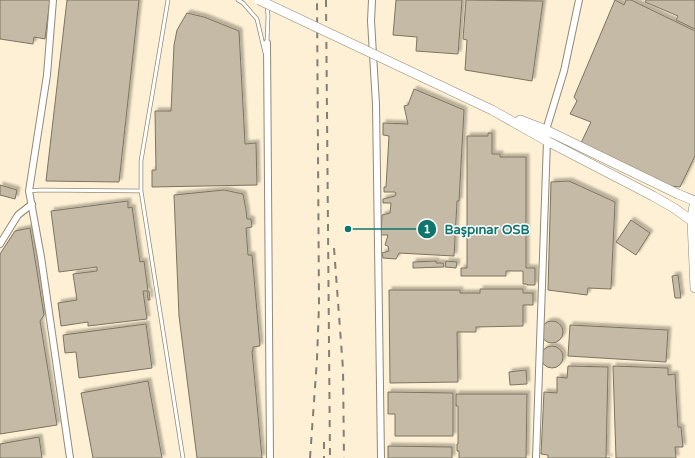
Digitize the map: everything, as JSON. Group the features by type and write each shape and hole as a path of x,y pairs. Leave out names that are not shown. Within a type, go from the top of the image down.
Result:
{"street":[{"path":"53,0 47,75 29,191 41,257 70,458"},
{"path":"259,0 492,110 547,141 653,196 693,221"},
{"path":"372,0 371,21 376,104 381,458"},
{"path":"536,458 547,141 546,130 564,71 579,0"},
{"path":"267,43 270,458"},
{"path":"492,110 546,130 695,201 693,211 695,288"},
{"path":"0,244 18,215 32,204"}],"lane":[{"path":"168,0 142,161 142,191 183,458"},
{"path":"238,0 243,3 257,19 267,66"},
{"path":"266,0 268,16 267,43"},
{"path":"29,191 142,191"}],"shaded area":[{"path":"0,0 695,0 695,458 0,458"}],"building":[{"path":"0,0 50,0 45,39 34,37 33,44 0,39"},
{"path":"67,0 139,0 119,182 46,181"},
{"path":"396,0 462,0 458,54 416,51 417,37 393,35"},
{"path":"466,0 543,1 532,81 465,70 467,40 463,39"},
{"path":"615,0 624,5 626,0 631,0 695,31 695,156 680,187 669,186 581,143 591,122 570,114 577,101 574,97"},
{"path":"646,0 695,0 695,29 676,20 678,16 645,2"},
{"path":"187,13 204,17 239,31 245,144 256,143 257,185 152,187 152,170 156,170 155,111 171,111 174,45 177,30"},
{"path":"414,89 464,110 459,201 457,201 454,256 399,253 396,259 383,258 382,253 389,251 388,246 385,245 388,235 381,235 382,215 390,213 391,203 383,203 383,199 395,196 396,194 395,192 384,192 384,187 386,187 389,136 383,135 383,123 408,124 404,106 408,105"},
{"path":"488,133 492,133 492,154 500,154 500,157 526,157 526,268 535,268 535,285 523,284 523,271 506,271 506,276 461,276 461,268 467,268 467,136 488,136"},
{"path":"569,181 615,202 611,289 588,288 587,295 548,290 551,182"},
{"path":"0,185 17,190 15,199 0,195"},
{"path":"224,190 243,194 247,219 251,219 252,227 246,228 248,255 252,255 260,346 253,347 252,351 262,458 197,458 179,316 174,195"},
{"path":"128,201 128,208 132,207 140,262 144,261 149,291 150,300 148,300 147,291 143,291 147,319 88,326 88,322 61,326 58,303 77,300 73,274 97,271 97,267 59,272 51,211"},
{"path":"631,220 650,233 636,255 616,242"},
{"path":"30,228 44,315 40,321 57,425 0,434 0,254 15,231"},
{"path":"436,261 436,263 443,263 444,267 413,268 413,262"},
{"path":"446,261 457,262 456,268 445,267"},
{"path":"678,275 681,298 675,298 672,276"},
{"path":"480,289 523,289 523,293 533,293 533,305 523,305 523,326 476,327 476,332 457,332 458,382 390,383 389,290 460,290 460,293 480,293"},
{"path":"552,321 560,324 563,332 560,340 552,343 544,340 541,332 544,324"},
{"path":"146,324 152,368 79,378 76,352 65,353 63,335"},
{"path":"570,325 668,330 666,362 568,356"},
{"path":"552,346 560,349 563,357 560,365 552,368 544,365 541,357 544,349"},
{"path":"568,366 608,367 606,458 548,458 548,455 541,454 544,392 557,393 557,377 567,378"},
{"path":"613,366 668,368 668,375 675,374 678,427 681,427 683,447 675,447 676,458 616,458"},
{"path":"526,370 527,384 510,385 509,372"},
{"path":"148,381 162,458 93,458 81,393"},
{"path":"388,392 453,393 453,436 395,436 395,414 388,414"},
{"path":"456,394 527,394 526,458 459,458 459,451 457,451 458,406 456,406"},
{"path":"39,437 42,458 0,458 0,444"},
{"path":"388,446 452,447 452,458 388,458"}],"railway":[{"path":"310,458 319,305 317,0"},
{"path":"326,0 330,458"},
{"path":"334,248 343,369 344,458"},
{"path":"324,442 324,458"}],"place":[{"name":"Başpınar OSB","path":"348,229"}]}
